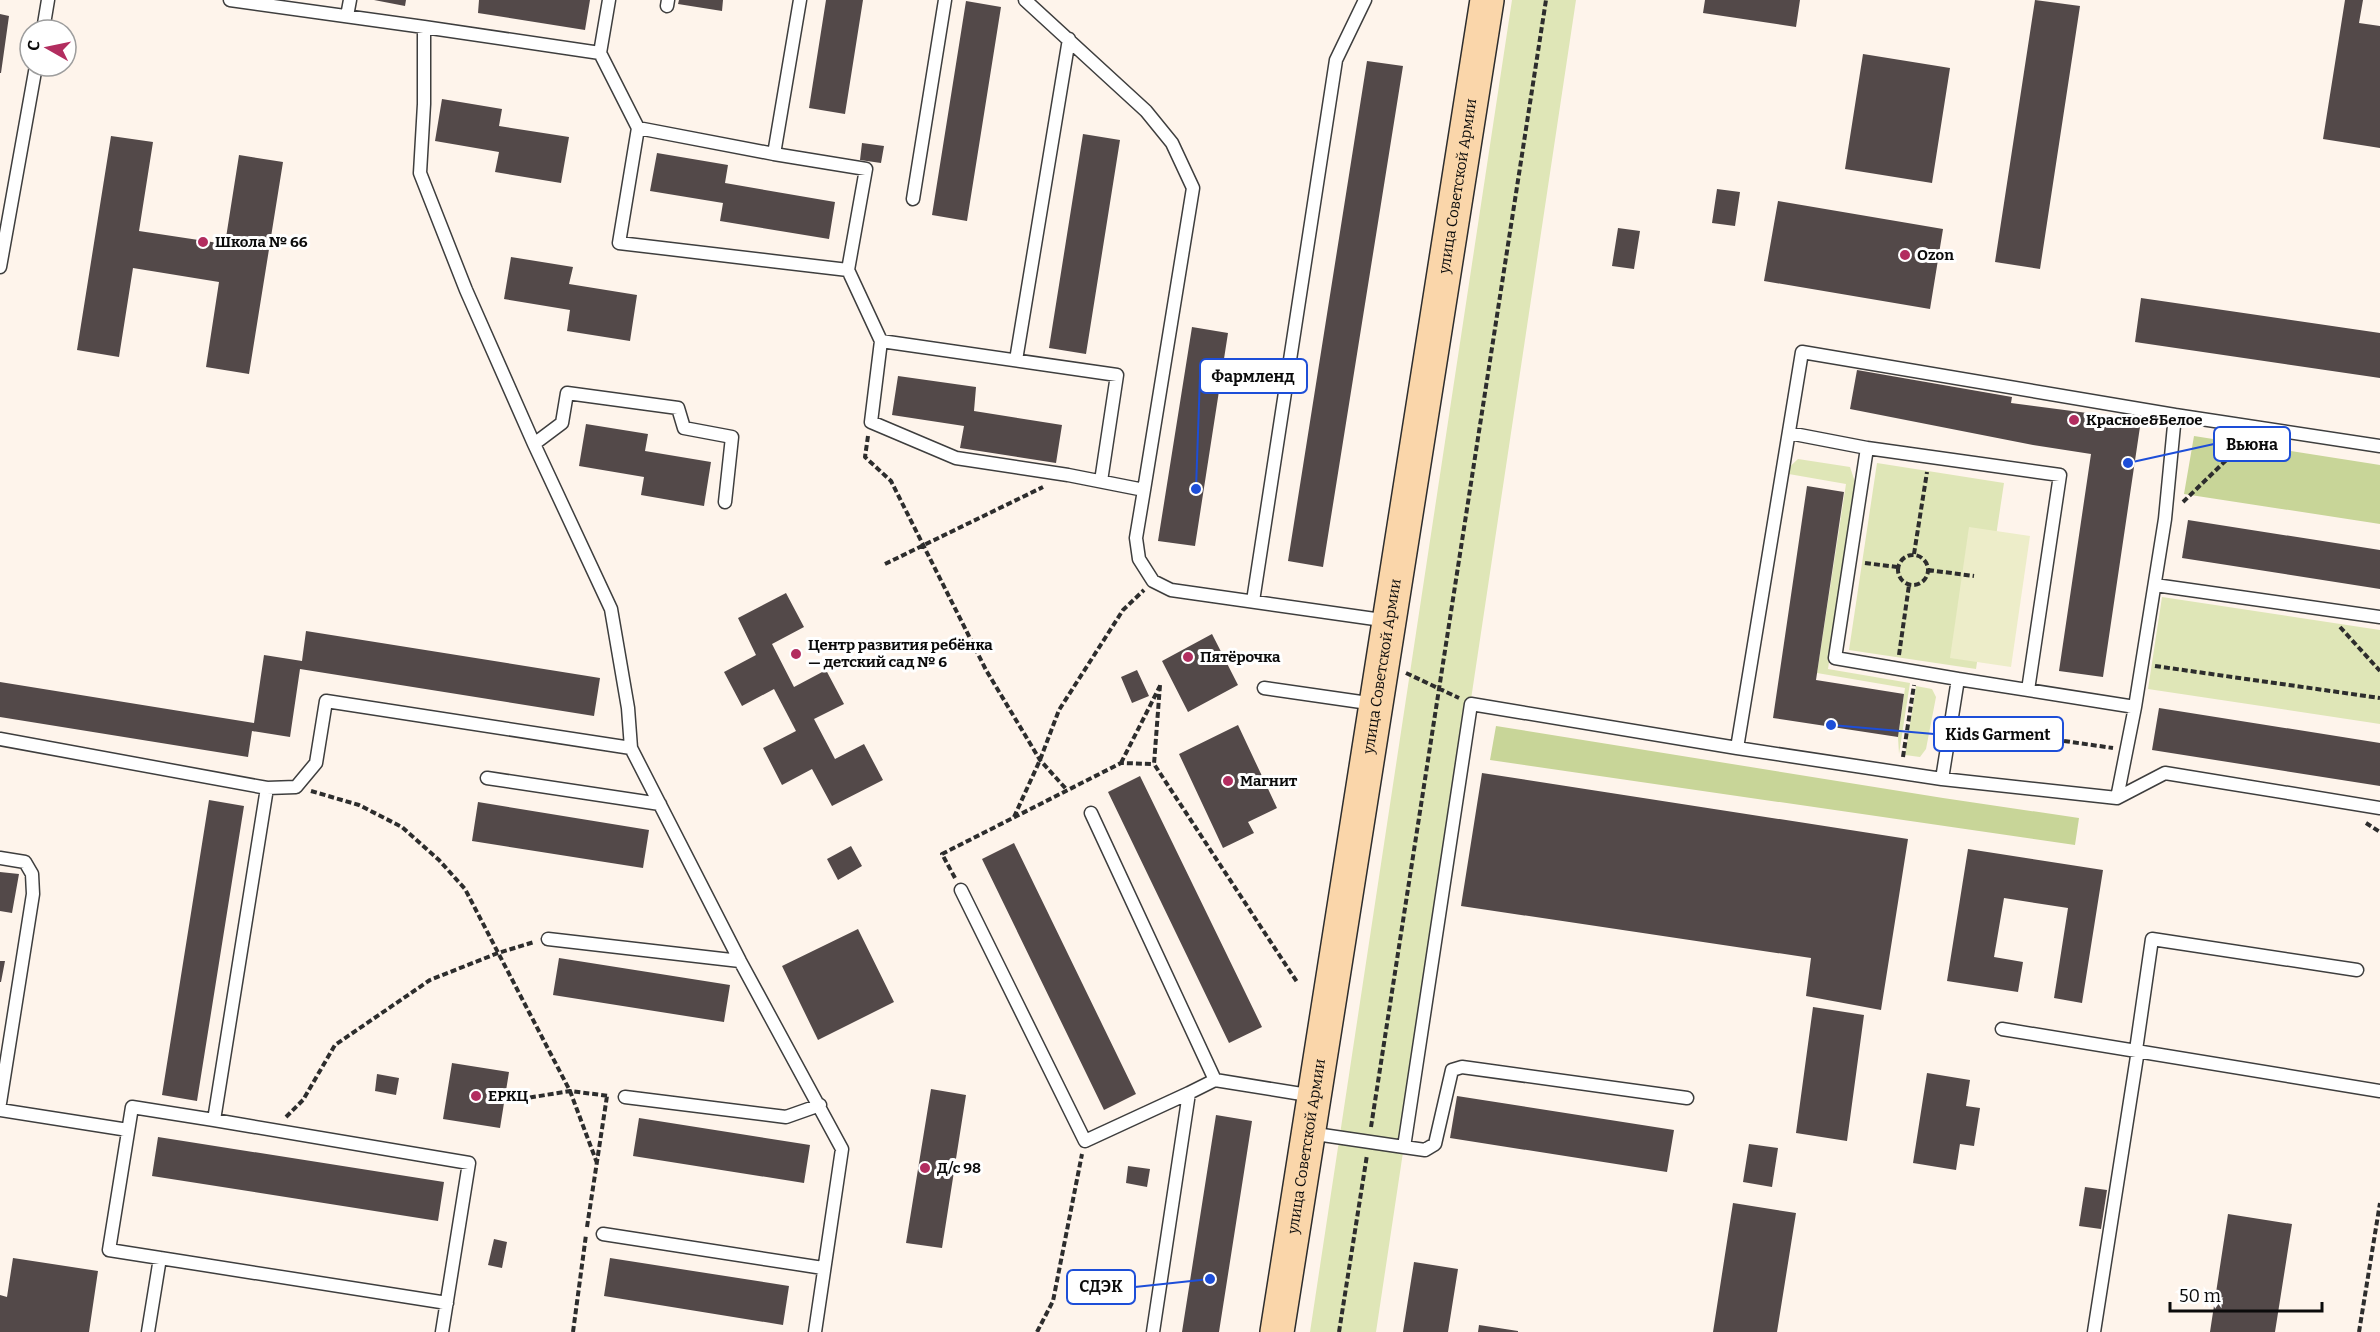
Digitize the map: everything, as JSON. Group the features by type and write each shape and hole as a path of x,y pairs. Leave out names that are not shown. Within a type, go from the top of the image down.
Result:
{"main road":[{"name":"улица Советской Армии","path":"1277,1332 1484,0"}],"lane":[{"path":"45,18 48,0"},
{"path":"230,0 600,52"},
{"path":"347,16 350,0"},
{"path":"609,0 600,52 638,128 619,243 848,270"},
{"path":"774,154 800,0"},
{"path":"913,199 945,0"},
{"path":"1025,0 1146,111 1172,143 1193,188 1137,538 1139,559 1153,581 1171,590 1389,621"},
{"path":"1253,601 1336,60 1365,0"},
{"path":"424,27 424,104 420,173 466,290 534,444 611,609 628,708 631,748 740,961 842,1149 815,1332"},
{"path":"1016,360 1069,39"},
{"path":"0,267 34,78"},
{"path":"638,128 866,169 848,270 881,341 871,422 956,458 1068,475 1144,490"},
{"path":"881,341 1117,375 1101,481"},
{"path":"1737,748 1802,352 2175,415 2380,446"},
{"path":"534,444 562,423 567,393 678,408 684,428 732,437 725,502"},
{"path":"2117,798 2135,706 2165,519 2175,415"},
{"path":"1789,433 1867,448 2060,475 2028,690"},
{"path":"1867,448 1835,658 2135,706"},
{"path":"2155,585 2380,617"},
{"path":"1942,779 1958,679"},
{"path":"1264,688 1376,705"},
{"path":"0,739 267,788 296,786 316,763 326,701 631,748"},
{"path":"1404,1147 1471,704 1942,779 2117,798 2165,773 2380,808"},
{"path":"487,778 660,804"},
{"path":"214,1120 267,788"},
{"path":"1091,813 1215,1080"},
{"path":"0,858 25,862 32,874 33,894 0,1103"},
{"path":"961,890 1085,1141 1215,1080 1314,1096"},
{"path":"548,939 740,961"},
{"path":"2094,1332 2152,939 2357,970"},
{"path":"2002,1029 2380,1091"},
{"path":"1308,1132 1425,1150 1435,1144 1452,1070 1462,1067 1687,1098"},
{"path":"1153,1332 1189,1093"},
{"path":"625,1097 786,1117 820,1105"},
{"path":"442,1332 447,1303 469,1163 132,1107 109,1250 447,1303"},
{"path":"0,1110 128,1130"},
{"path":"603,1234 823,1268"},
{"path":"148,1332 160,1258"}],"path":[{"path":"1339,1332 1546,0"},
{"path":"871,422 865,457 891,481 986,670 1040,760 1066,790"},
{"path":"2165,519 2260,427"},
{"path":"1914,554 1927,471"},
{"path":"885,564 1068,475"},
{"path":"1914,554 1926,561 1928,570 1922,582 1909,585 1901,580 1897,567 1905,556 1914,554"},
{"path":"1862,562 1897,567"},
{"path":"1928,570 1974,576"},
{"path":"1014,817 1040,760 1059,710 1123,610 1153,581"},
{"path":"1899,657 1909,585"},
{"path":"2142,664 2380,698"},
{"path":"1900,772 1916,672"},
{"path":"1406,673 1471,704"},
{"path":"1121,763 1160,685 1154,764 1296,982"},
{"path":"1951,724 2126,750"},
{"path":"961,890 942,854 1121,763 1154,764"},
{"path":"296,786 360,805 402,827 439,860 465,888 570,1091 597,1163"},
{"path":"273,1130 303,1100 335,1045 430,980 498,952 548,939"},
{"path":"521,1099 570,1091 625,1097"},
{"path":"573,1332 607,1096"},
{"path":"1037,1332 1053,1301 1085,1141"},
{"path":"2359,1332 2380,1203"}],"green space":[{"path":"1512,0 1576,0 1376,1332 1310,1332"},
{"path":"2194,436 2380,465 2380,524 2184,494"},
{"path":"1798,459 1850,467 1856,485 1828,669 1910,683 1899,754 1898,737 1905,688 1817,673 1846,484 1783,473"},
{"path":"1877,463 2004,483 1976,669 1849,650"},
{"path":"1969,527 2030,536 2011,667 1950,658"},
{"path":"2162,597 2380,630 2380,724 2148,689"},
{"path":"1916,686 1932,689 1936,697 1926,749 1920,757 1905,755"},
{"path":"1496,726 2079,818 2075,845 1490,760"}],"building":[{"path":"374,0 406,0 405,6"},
{"path":"479,0 590,0 585,30 478,13"},
{"path":"679,0 723,0 722,11 678,4"},
{"path":"826,0 863,0 845,114 809,108"},
{"path":"1705,0 1800,0 1796,27 1703,13"},
{"path":"2035,0 2080,6 2040,269 1995,262"},
{"path":"2345,0 2363,0 2359,23 2380,26 2380,148 2323,139"},
{"path":"966,1 1001,7 967,221 932,215"},
{"path":"0,14 9,16 1,73 0,73"},
{"path":"1863,54 1950,68 1932,183 1845,169"},
{"path":"1367,61 1403,66 1323,567 1288,561"},
{"path":"442,99 502,109 499,126 569,137 561,183 495,172 499,152 435,141"},
{"path":"1083,134 1120,140 1086,354 1049,348"},
{"path":"111,136 153,142 139,231 225,244 239,155 283,162 249,374 206,367 219,282 133,268 119,357 77,350"},
{"path":"862,143 884,146 881,163 860,160"},
{"path":"657,153 728,165 725,183 835,202 829,239 720,221 723,203 650,191"},
{"path":"1717,189 1740,192 1735,226 1712,223"},
{"path":"1778,201 1943,229 1930,309 1764,281"},
{"path":"1618,228 1640,231 1634,269 1612,266"},
{"path":"511,257 573,267 569,284 637,295 630,341 567,331 570,310 504,299"},
{"path":"2141,298 2380,333 2380,378 2135,342"},
{"path":"1192,327 1228,333 1195,546 1158,541"},
{"path":"1857,370 2012,397 2011,403 2141,420 2103,677 2059,671 2091,454 1850,409"},
{"path":"898,376 976,387 974,411 1062,425 1056,463 960,448 964,426 892,415"},
{"path":"586,424 648,434 645,451 711,462 704,506 641,495 644,477 579,466"},
{"path":"1807,486 1844,492 1816,680 1904,694 1898,737 1773,718"},
{"path":"2188,520 2380,550 2380,589 2182,558"},
{"path":"786,593 804,627 772,644 794,687 826,670 844,704 814,719 835,759 864,744 883,780 832,806 812,769 782,785 763,748 796,731 774,689 742,706 724,672 756,655 738,618"},
{"path":"306,631 600,678 594,716 300,669 290,737 252,731 248,757 0,717 0,682 254,723 264,655 302,661"},
{"path":"1212,634 1238,685 1188,712 1162,661"},
{"path":"1137,670 1149,696 1132,703 1121,677"},
{"path":"2159,708 2380,743 2380,786 2152,750"},
{"name":"Магнит","path":"1238,725 1277,808 1248,822 1254,833 1223,848 1179,754"},
{"path":"1482,773 1908,839 1881,1010 1806,996 1811,958 1461,906"},
{"path":"1140,776 1262,1027 1229,1043 1108,792"},
{"path":"209,800 244,806 197,1101 162,1095"},
{"path":"478,802 649,830 643,868 472,841"},
{"path":"1014,843 1136,1094 1104,1110 982,859"},
{"path":"851,846 862,866 838,880 827,859"},
{"path":"1968,849 2103,870 2082,1003 2054,998 2068,908 2004,898 1994,957 2023,962 2018,992 1947,981"},
{"path":"0,872 19,874 12,913 0,911"},
{"path":"858,929 894,1002 818,1040 782,966"},
{"path":"559,958 730,985 724,1022 553,995"},
{"path":"0,961 5,961 1,982 0,982"},
{"path":"1813,1007 1864,1015 1847,1141 1796,1133"},
{"name":"ЕРКЦ","path":"452,1063 509,1072 500,1128 443,1119"},
{"path":"1927,1073 1970,1080 1966,1106 1980,1108 1974,1146 1960,1144 1956,1170 1913,1163"},
{"path":"377,1074 399,1078 396,1095 375,1091"},
{"path":"931,1089 966,1095 942,1248 906,1243"},
{"path":"1457,1096 1674,1130 1667,1172 1450,1138"},
{"path":"1216,1115 1252,1121 1219,1332 1182,1332"},
{"path":"639,1118 810,1145 804,1183 633,1156"},
{"path":"158,1137 444,1182 438,1221 152,1176"},
{"path":"1749,1144 1778,1148 1772,1187 1743,1182"},
{"path":"1128,1166 1150,1169 1147,1187 1126,1183"},
{"path":"2085,1187 2107,1190 2101,1229 2079,1226"},
{"path":"1733,1203 1796,1213 1777,1332 1713,1332"},
{"path":"2228,1214 2292,1224 2275,1332 2210,1332"},
{"path":"494,1239 507,1242 502,1268 488,1265"},
{"path":"13,1258 98,1271 89,1332 0,1332 0,1295 7,1297"},
{"path":"610,1258 789,1286 783,1325 604,1296"},
{"path":"1414,1262 1458,1269 1448,1332 1403,1332"},
{"path":"1479,1325 1518,1331 1518,1332 1478,1332"}],"place":[{"name":"Школа № 66","path":"203,242"},
{"name":"Ozon","path":"1905,255"},
{"name":"Красное&Белое","path":"2074,420"},
{"name":"Вьюна","path":"2128,463"},
{"name":"Фармленд","path":"1196,489"},
{"name":"Центр развития ребёнка — детский сад № 6","path":"796,654"},
{"name":"Пятёрочка","path":"1188,657"},
{"name":"Kids Garment","path":"1831,725"},
{"name":"Магнит","path":"1228,781"},
{"name":"ЕРКЦ","path":"476,1096"},
{"name":"Д/с 98","path":"925,1168"},
{"name":"СДЭК","path":"1210,1279"}]}
